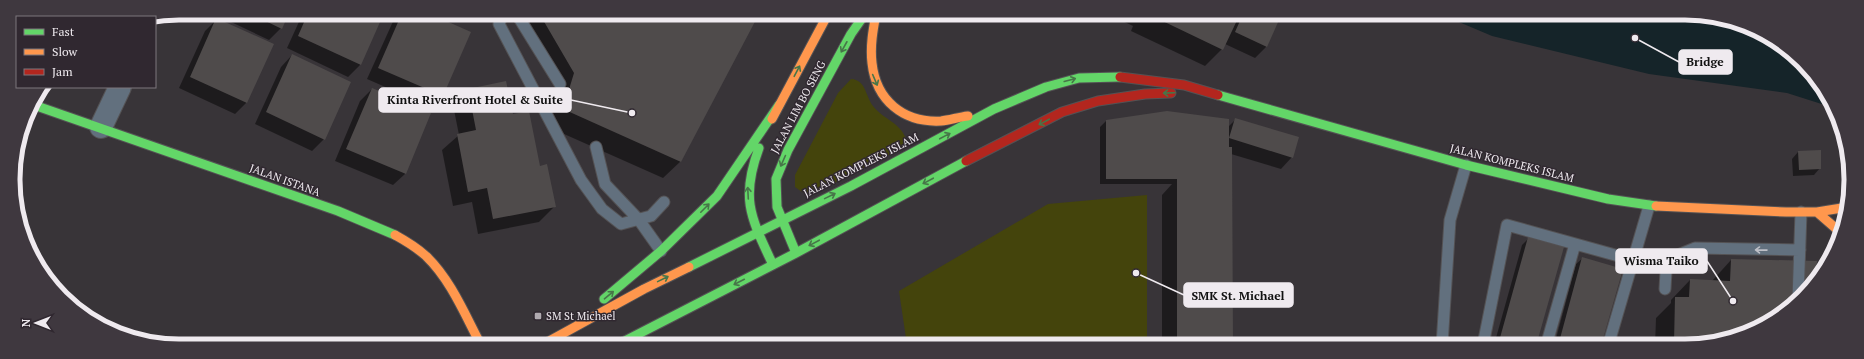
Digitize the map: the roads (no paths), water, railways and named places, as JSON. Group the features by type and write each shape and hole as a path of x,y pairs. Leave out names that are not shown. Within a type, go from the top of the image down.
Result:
{"main road":[{"name":"JALAN LIM BO SENG","path":"779,105 825,20"},
{"name":"JALAN LIM BO SENG","path":"796,253 777,207 776,179 781,164 851,34 861,20"},
{"path":"874,20 872,29 871,55 873,74 881,93 893,108 911,118 932,122 954,120 994,109"},
{"name":"JALAN KOMPLEKS ISLAM","path":"552,339 568,329 757,231 851,186 994,109 1046,87 1079,78 1126,77 1184,86 1466,165 1580,193 1649,206 1802,212 1817,212 1842,208"},
{"name":"JALAN KOMPLEKS ISLAM","path":"636,339 988,149 1062,112 1098,101 1138,95 1208,92"},
{"path":"773,265 757,231 751,213 748,186 755,157 779,105"},
{"path":"568,329 661,251 717,196 779,105"},
{"name":"JALAN ISTANA","path":"38,106 101,127 352,217 404,239 426,256 445,279 478,339"},
{"path":"1817,212 1837,229"}],"street":[{"path":"101,127 120,88"}],"lane":[{"path":"500,20 499,24 581,180 602,209 621,224 651,216 664,202"},
{"path":"520,20 560,84"},
{"path":"596,146 604,184 639,220 661,251"},
{"path":"1442,339 1450,220 1466,165"},
{"path":"1610,339 1649,206"},
{"path":"1798,291 1802,212"},
{"path":"1484,339 1507,225 1633,260"},
{"path":"1548,339 1575,244"},
{"path":"1665,289 1666,271 1673,258 1695,248 1800,250"}],"place":[{"name":"Bridge","path":"1635,38"},
{"name":"Kinta Riverfront Hotel & Suite","path":"632,113"},
{"name":"SMK St. Michael","path":"1136,273"},
{"name":"Wisma Taiko","path":"1733,301"},
{"name":"SM St Michael","path":"538,316"}]}
